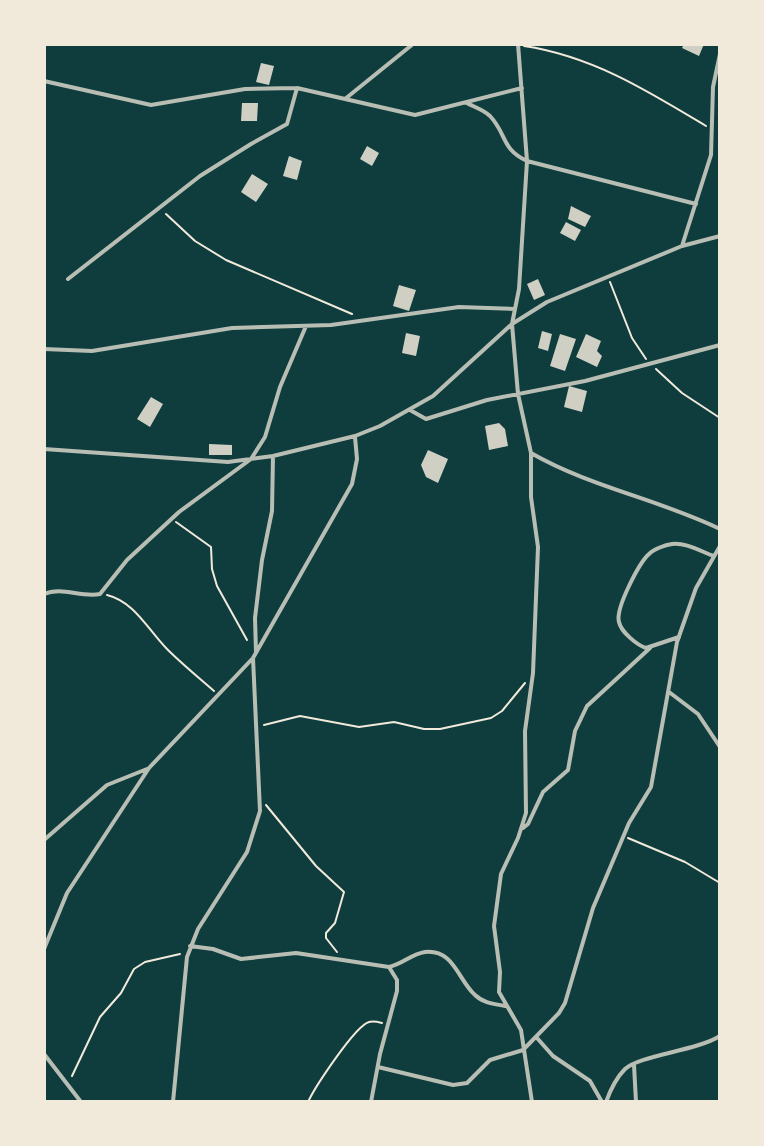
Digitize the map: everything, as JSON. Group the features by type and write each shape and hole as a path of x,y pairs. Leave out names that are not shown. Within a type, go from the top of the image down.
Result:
{"street":[{"path":"345,99 413,44"},
{"path":"518,45 527,161 519,289 512,324 518,394 531,453 531,497 538,547 533,673 526,720 527,807 522,829 501,874 494,926 499,992 518,1023 532,1102"},
{"path":"682,246 711,155 713,87 720,54"},
{"path":"44,81 151,105 245,89 297,88 409,115 522,88"},
{"path":"68,279 159,206 251,144 287,124 297,88"},
{"path":"467,103 488,114 507,148 515,156 696,204"},
{"path":"44,449 228,462 273,456 355,436 433,396 512,324 547,302 682,246 720,236"},
{"path":"44,349 92,351 232,328 306,326 459,307 515,309"},
{"path":"44,592 100,594 127,560 171,519 251,459 265,437 280,387 306,326"},
{"path":"410,410 426,419 487,400 595,378 720,345"},
{"path":"44,949 67,893 149,768 254,656 352,484 357,459 355,436"},
{"path":"531,453 569,473 689,514 720,529"},
{"path":"173,1102 189,949 198,929 247,852 257,829 261,798 256,728 255,618 272,511 273,456"},
{"path":"650,648 638,644 619,622 636,572 648,555 668,544 680,544 714,556"},
{"path":"378,1067 460,1085 472,1079 490,1060 523,1050 537,1038 565,1003 585,929 632,816 651,787 679,637 696,588 720,546"},
{"path":"522,829 528,824 543,792 568,770 575,734 585,710 596,696 650,648 679,637"},
{"path":"669,692 698,714 720,747"},
{"path":"44,840 107,785 149,768"},
{"path":"189,949 213,949 241,959 296,953 389,967 399,965 411,955 432,952 452,962 475,995 486,1002 505,1006"},
{"path":"371,1102 398,986 395,974 389,967"},
{"path":"537,1038 553,1056 590,1081 604,1102 624,1070 634,1064 704,1045 720,1036"},
{"path":"44,1054 81,1102"},
{"path":"634,1064 636,1102"}],"path":[{"path":"518,45 552,50 628,79 712,130"},
{"path":"159,206 195,241 226,260 364,319"},
{"path":"171,519 211,547 217,586 254,656"},
{"path":"100,594 120,600 133,610 165,648 218,695"},
{"path":"256,728 300,716 359,727 392,722 440,729 485,720 502,711 533,673"},
{"path":"261,798 316,866 344,892 335,923 326,933 326,938 344,960"},
{"path":"624,836 685,862 720,883"},
{"path":"68,1084 96,1024 121,993 134,969 145,962 189,949"},
{"path":"308,1102 334,1059 364,1025 372,1021 388,1025"}],"building":[{"path":"684,44 704,44 699,56 682,48"},
{"path":"261,63 274,66 269,85 256,82"},
{"path":"242,103 258,103 257,121 241,121"},
{"path":"367,146 379,153 372,166 360,159"},
{"path":"289,156 302,161 297,180 283,176"},
{"path":"252,174 268,184 256,202 241,192"},
{"path":"571,206 591,216 585,227 568,219"},
{"path":"566,222 581,230 575,241 560,233"},
{"path":"538,279 545,295 534,300 527,284"},
{"path":"399,285 416,290 409,311 393,306"},
{"path":"542,331 552,334 548,351 538,348"},
{"path":"406,333 420,336 416,356 402,353"},
{"path":"560,334 576,339 565,371 550,366"},
{"path":"586,334 601,341 597,351 602,356 597,367 576,357"},
{"path":"569,386 587,391 582,412 564,407"},
{"path":"151,397 163,404 150,427 137,419"},
{"path":"499,423 505,429 508,446 489,450 485,426"},
{"path":"209,444 232,445 232,455 209,455"},
{"path":"428,450 448,459 438,483 426,477 421,465"}]}
